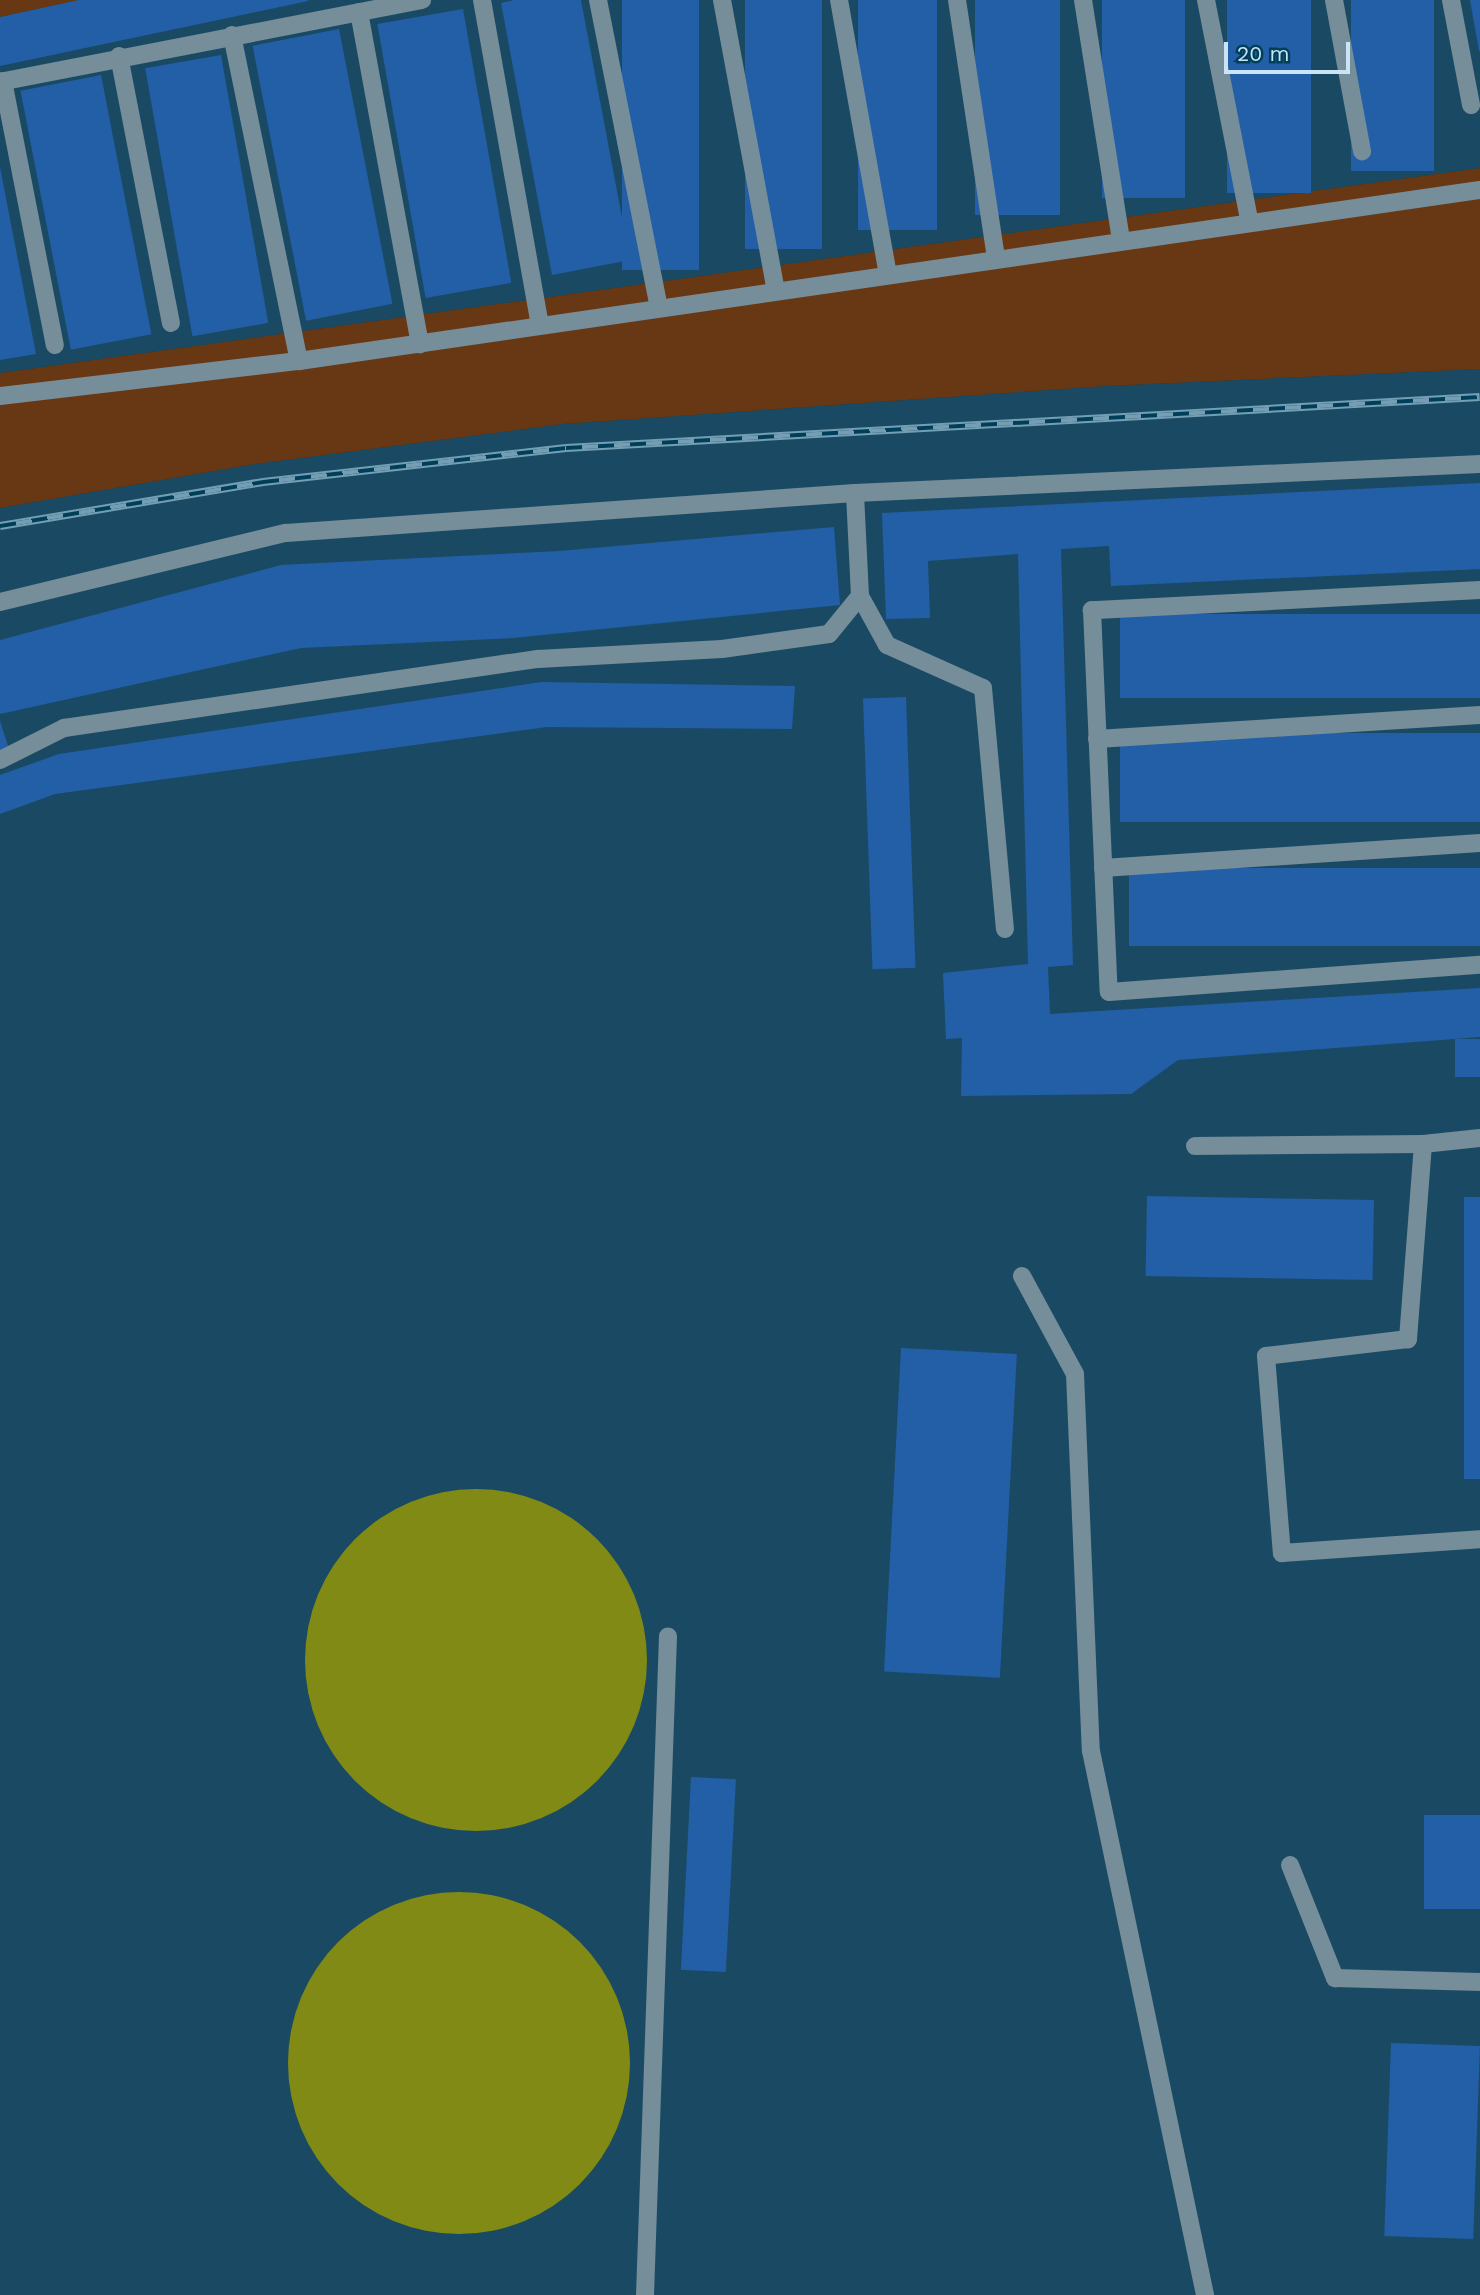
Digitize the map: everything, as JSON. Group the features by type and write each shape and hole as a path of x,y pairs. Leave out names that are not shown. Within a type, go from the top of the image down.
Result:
{"lane":[{"path":"55,345 1,82 119,56 422,0"},
{"path":"482,0 540,325"},
{"path":"598,0 659,308"},
{"path":"722,0 776,290"},
{"path":"839,0 888,274"},
{"path":"957,0 996,258"},
{"path":"1083,0 1121,239"},
{"path":"1206,0 1249,220"},
{"path":"1334,0 1362,151"},
{"path":"1451,0 1471,105"},
{"path":"359,12 420,344"},
{"path":"232,35 299,361"},
{"path":"119,56 172,323"},
{"path":"0,396 299,361 1249,220 1480,190"},
{"path":"0,602 286,533 855,493 1480,464"},
{"path":"855,493 860,596 887,645 983,688 1006,929"},
{"path":"1480,590 1092,610 1109,992 1480,965"},
{"path":"0,760 64,728 538,659 722,649 829,634 860,596"},
{"path":"1097,739 1480,715"},
{"path":"1103,868 1480,842"},
{"path":"1195,1146 1423,1144 1480,1138"},
{"path":"1423,1144 1408,1339 1266,1356 1283,1553 1480,1539"},
{"path":"1022,1276 1075,1374 1091,1751 1205,2295"},
{"path":"645,2295 668,1636"},
{"path":"1290,1865 1335,1978 1480,1982"}],"shaded area":[{"path":"0,0 79,0 0,17"},
{"path":"79,0 1480,0 1480,168 0,373 0,17"},
{"path":"1480,168 1480,369 1107,386 563,424 255,464 0,508 0,373"},
{"path":"1480,369 1480,2295 0,2295 0,508 255,464 563,424 1107,386"},
{"path":"459,1489 493,1489 526,1496 557,1509 585,1527 609,1551 627,1579 640,1610 647,1643 644,1693 634,1726 609,1769 585,1793 557,1811 526,1824 493,1831 459,1831 426,1824 395,1811 367,1793 343,1769 325,1741 312,1710 305,1677 305,1643 312,1610 325,1579 343,1551 367,1527 395,1509 426,1496"},
{"path":"442,1892 476,1892 509,1899 540,1912 568,1930 592,1954 610,1982 623,2013 630,2046 627,2096 617,2129 592,2172 568,2196 540,2214 509,2227 476,2234 442,2234 409,2227 378,2214 350,2196 326,2172 308,2144 295,2113 288,2080 288,2046 295,2013 308,1982 326,1954 350,1930 378,1912 409,1899"}],"building":[{"path":"79,0 308,1 0,66 0,17"},
{"path":"514,0 581,0 630,260 552,275 501,3"},
{"path":"622,0 699,0 699,270 622,270"},
{"path":"745,0 822,0 822,249 745,249"},
{"path":"858,0 937,0 937,230 858,230"},
{"path":"975,0 1060,0 1060,215 975,215"},
{"path":"1102,0 1185,0 1185,198 1102,198"},
{"path":"1227,0 1311,0 1311,193 1227,193"},
{"path":"1351,0 1434,0 1434,171 1351,171"},
{"path":"1470,0 1480,0 1480,51 1479,51"},
{"path":"463,9 511,283 426,298 377,24"},
{"path":"339,29 392,304 306,321 253,46"},
{"path":"221,55 268,323 192,336 145,68"},
{"path":"101,75 151,334 71,350 21,91"},
{"path":"0,167 36,354 0,360"},
{"path":"1480,483 1480,569 1111,586 1109,546 1061,549 1073,965 1048,967 1050,1014 1480,988 1480,1037 1178,1060 1131,1094 961,1096 962,1038 946,1039 943,973 1028,964 1018,554 928,561 930,618 886,619 882,513"},
{"path":"834,527 840,605 513,638 301,648 0,714 0,640 281,565 559,551"},
{"path":"1120,614 1480,614 1480,698 1120,698"},
{"path":"541,682 795,686 792,729 547,727 55,794 0,814 0,775 59,754"},
{"path":"906,697 915,968 872,969 863,699"},
{"path":"0,721 9,749 0,752"},
{"path":"1120,733 1480,733 1480,822 1120,822"},
{"path":"1129,868 1480,868 1480,946 1129,946"},
{"path":"1455,1039 1480,1039 1480,1077 1455,1077"},
{"path":"1147,1196 1374,1200 1373,1280 1146,1276"},
{"path":"1464,1197 1480,1197 1480,1479 1464,1479"},
{"path":"901,1348 1017,1354 1000,1678 884,1672"},
{"path":"691,1777 736,1779 726,1972 681,1970"},
{"path":"1424,1815 1480,1815 1480,1909 1424,1909"},
{"path":"1391,2043 1480,2046 1473,2239 1384,2236"}],"railway":[{"path":"0,526 263,482 566,448 1480,397"}]}
